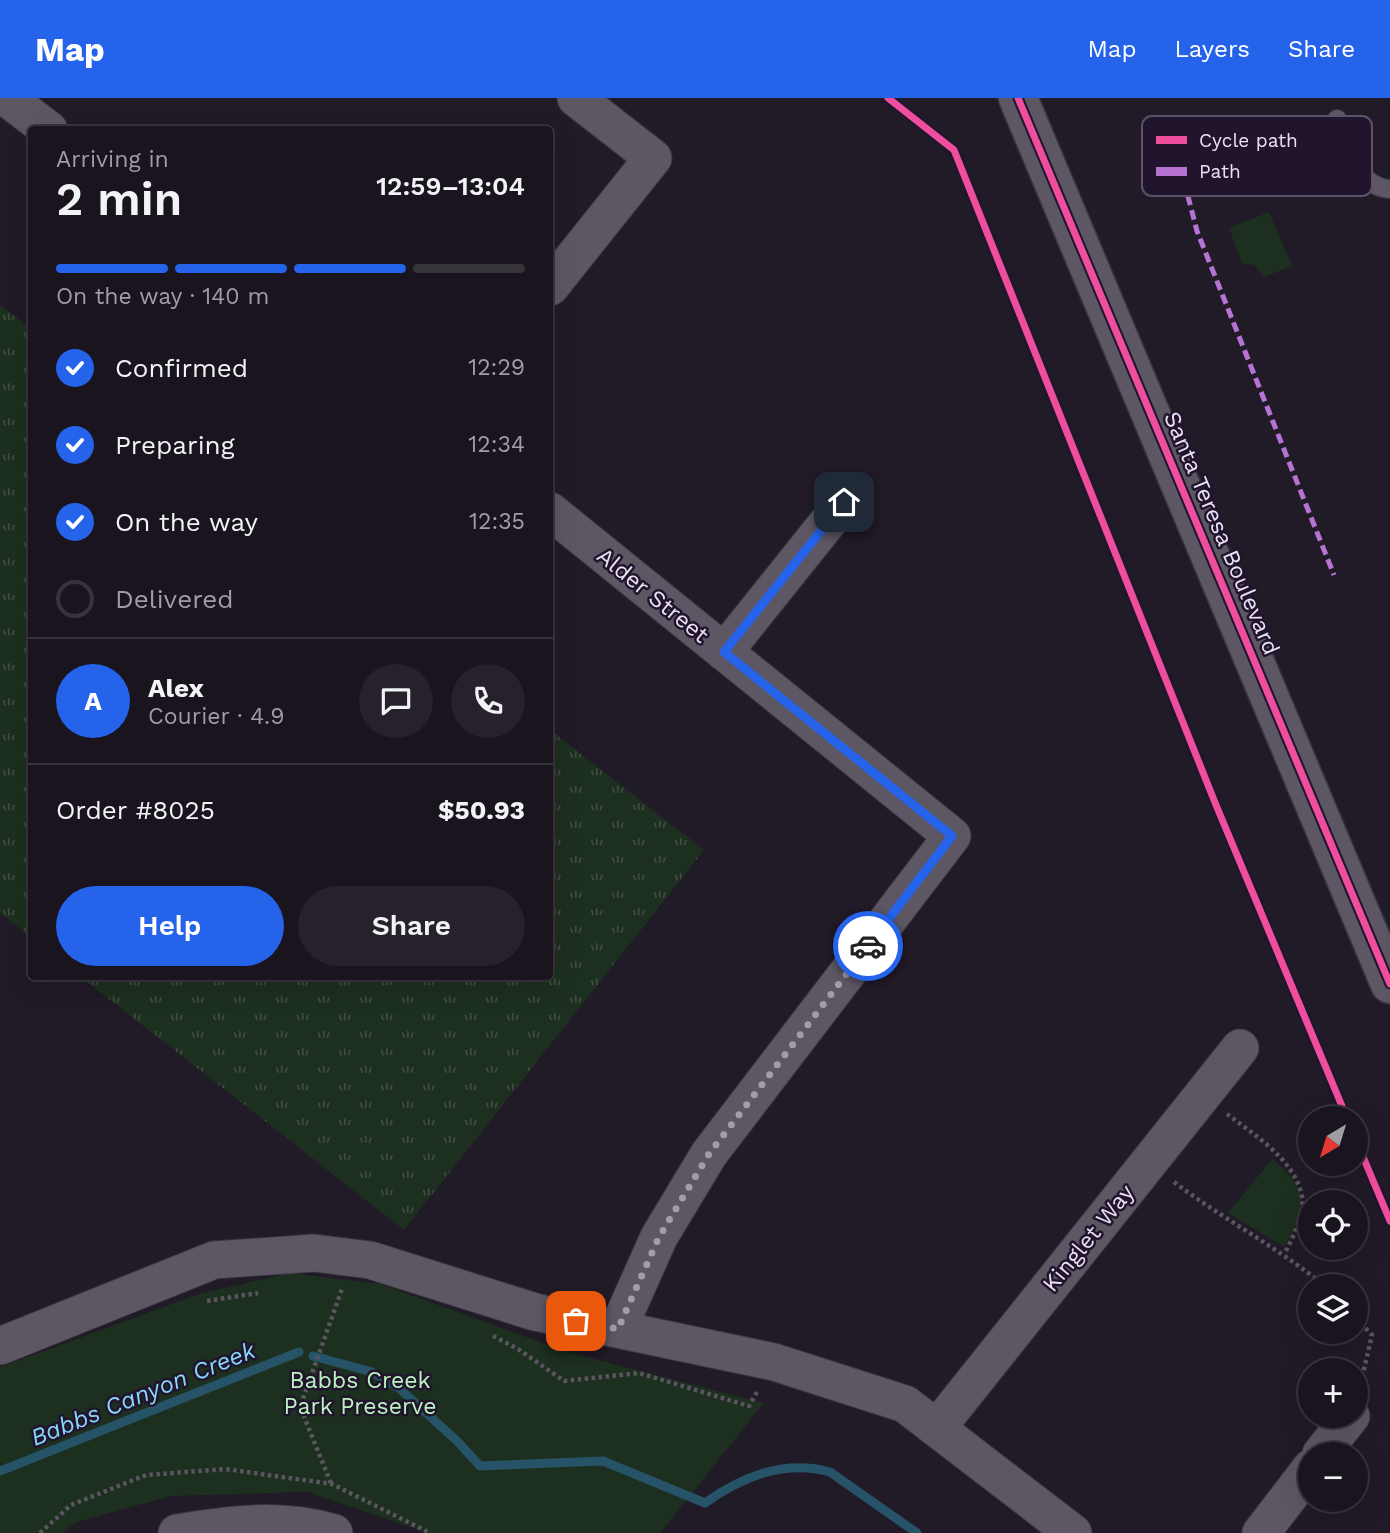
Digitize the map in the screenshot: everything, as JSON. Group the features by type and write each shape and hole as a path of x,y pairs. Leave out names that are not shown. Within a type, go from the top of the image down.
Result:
{"main road":[{"name":"Santa Teresa Boulevard","path":"1018,98 1390,984"}],"street":[{"path":"7,98 44,126"},
{"path":"553,283 653,158 576,98"},
{"path":"724,652 844,502"},
{"name":"Alder Street","path":"553,513 952,836 709,1154 659,1237 618,1329"},
{"name":"Kinglet Way","path":"937,1429 1240,1048"},
{"path":"0,1346 214,1260 314,1253 370,1260 535,1312 774,1362 905,1404 1073,1533"},
{"path":"1261,1533 1298,1485"},
{"path":"177,1533 314,1527 334,1533"}],"lane":[{"path":"1372,184 1378,188 1390,189"}],"path":[{"path":"1203,1094 1272,1149 1302,1193 1299,1223 1285,1253"},
{"path":"1149,1163 1221,1217 1285,1253 1310,1274"},
{"path":"330,1289 355,1293"},
{"path":"332,1484 300,1407 342,1289"},
{"path":"199,1302 267,1292"},
{"path":"483,1331 518,1349 564,1381 639,1373 750,1406 774,1362"},
{"path":"1366,1358 1372,1335 1368,1331"}],"green space":[{"path":"1269,212 1292,266 1264,277 1254,265 1242,264 1229,228"},
{"path":"0,305 28,326 28,935 0,913"},
{"path":"553,732 704,850 404,1230 85,980 553,980"},
{"path":"1272,1159 1299,1190 1298,1221 1284,1247 1228,1213"},
{"name":"Babbs Creek Park Preserve","path":"290,1273 381,1284 568,1352 764,1403 660,1533 428,1533 307,1492 171,1496 77,1522 62,1533 0,1533 0,1367 202,1293"}],"waterway":[{"name":"Babbs Canyon Creek","path":"0,1471 299,1352"},
{"name":"Babbs Canyon Creek","path":"313,1356 372,1372 400,1389 480,1466 603,1461 705,1503 734,1485 764,1473 780,1469 813,1469 830,1472 917,1533"}],"marked path":[{"path":"1188,196 1197,231 1334,575"}],"cycle path":[{"path":"888,98 954,150 1216,805 1342,1106"},
{"path":"1018,98 1390,984"},
{"path":"1368,1169 1390,1221"}],"way so far":[{"path":"576,1321 618,1329 659,1237 709,1154 868,946"}],"route":[{"path":"844,502 724,652 952,836 868,946"}]}
